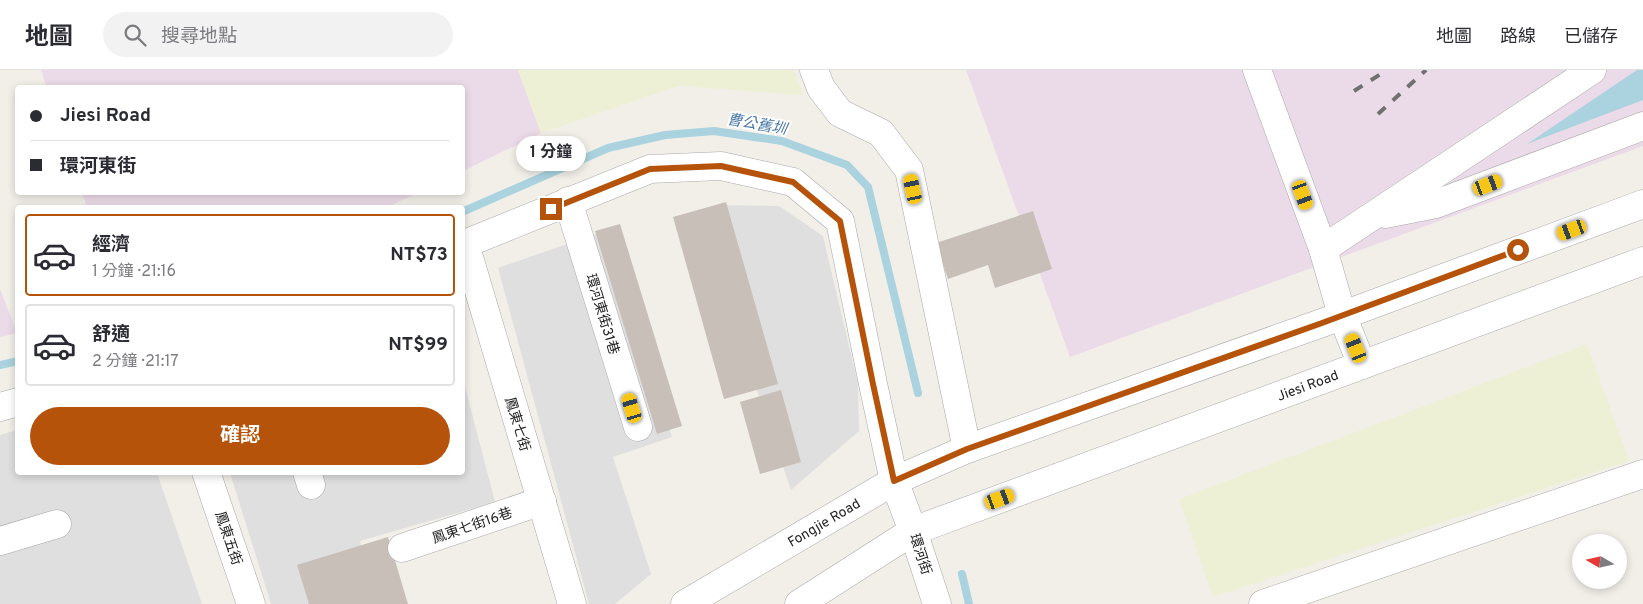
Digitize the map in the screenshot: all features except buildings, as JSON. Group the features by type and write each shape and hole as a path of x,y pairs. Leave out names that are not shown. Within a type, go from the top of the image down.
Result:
{"street":[{"path":"814,70 821,88 840,113 881,133 909,170 967,449 1342,315 1643,204"},
{"path":"1257,70 1323,249 1342,315 1362,365"},
{"path":"1323,249 1592,70"},
{"path":"1372,217 1436,204 1643,126"},
{"name":"環河街","path":"465,245 650,169 721,166 793,182 840,221 873,384 899,493 937,604"},
{"name":"環河東街31巷","path":"568,202 638,427"},
{"name":"鳳東七街","path":"465,248 572,604"},
{"name":"Jiesi Road","path":"913,531 1643,261"},
{"path":"0,407 15,403"},
{"name":"Fongjie Road","path":"685,604 899,493 967,449"},
{"path":"1263,604 1643,474"},
{"name":"鳳東五街","path":"207,475 251,604"},
{"name":"鳳東七街16巷","path":"402,548 542,501"},
{"path":"0,541 57,524"},
{"path":"798,604 913,531"}],"shaded area":[{"path":"41,70 518,70 541,133 465,170 465,85 46,85"},
{"path":"966,70 1643,70 1643,146 1070,357"},
{"path":"83,195 413,195 392,205 86,205"},
{"path":"723,205 779,206 823,236 858,384 859,431 791,490 701,227"},
{"path":"607,230 672,437 613,457 651,574 615,604 589,604 498,268"},
{"path":"0,289 15,328 15,333 0,337"},
{"path":"465,387 495,502 360,541 374,604 271,604 231,475 465,475"},
{"path":"15,431 15,475 158,475 202,604 0,604 0,435"}],"green space":[{"path":"518,70 794,70 803,95 679,86 541,133"},
{"path":"1587,344 1629,461 1213,597 1179,499"}],"water":[{"path":"1637,70 1643,70 1643,100 1527,144"}],"waterway":[{"name":"曹公舊圳","path":"465,211 608,148 665,135 714,131 782,141 847,165 868,187 918,393"},
{"name":"曹公舊圳","path":"0,365 15,362"},
{"name":"曹公舊圳","path":"962,574 969,604"}],"railway":[{"path":"1354,91 1387,70"},
{"path":"1378,114 1426,70"}],"route":[{"path":"551,209 650,169 721,166 793,182 840,221 894,481 967,449 1322,323 1518,250"}]}
